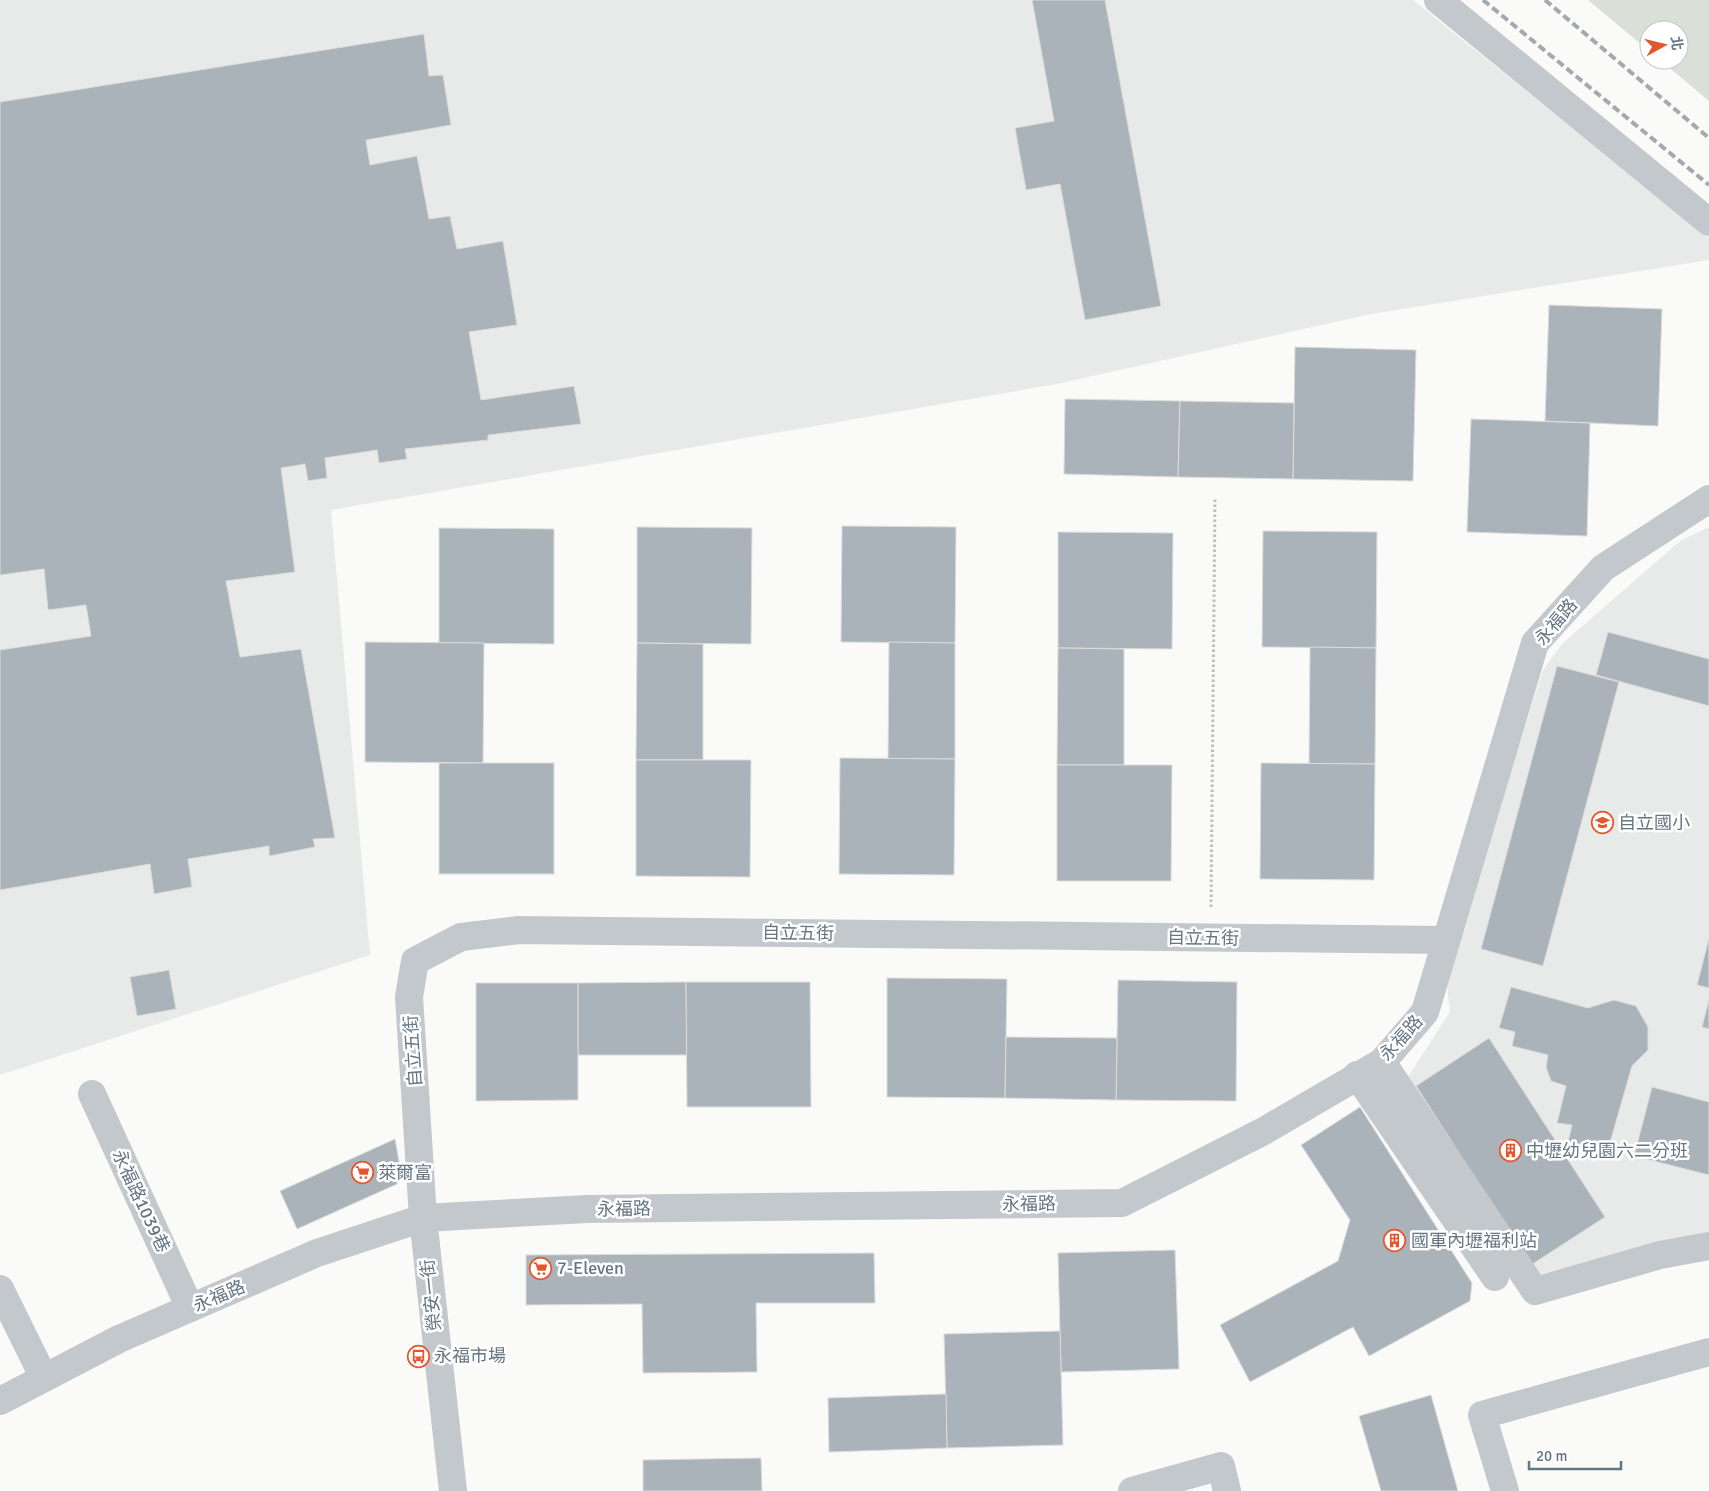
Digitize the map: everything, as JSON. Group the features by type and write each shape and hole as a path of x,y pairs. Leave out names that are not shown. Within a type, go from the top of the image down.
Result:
{"street":[{"path":"1438,0 1709,222"},
{"name":"永福路","path":"0,1401 119,1339 317,1253 423,1218 587,1209 1122,1203 1264,1131 1382,1062 1425,1012 1444,940 1535,643 1603,568 1709,499"},
{"name":"自立五街","path":"423,1218 409,997 415,962 461,937 519,930 1444,940"},
{"path":"1382,1062 1535,1291 1660,1255 1709,1246"},
{"path":"1357,1076 1495,1277"},
{"name":"永福路1039巷","path":"92,1094 190,1308"},
{"name":"榮安一街","path":"423,1218 453,1491"},
{"path":"0,1289 44,1378"},
{"path":"1505,1491 1482,1415 1709,1352"},
{"path":"1132,1491 1221,1466 1227,1491"}],"path":[{"path":"1211,938 1216,497"}],"shaded area":[{"path":"0,0 1413,0 1709,238 1709,260 1371,314 1057,384 331,510 370,955 0,1075"},
{"path":"1588,0 1709,0 1709,101 1672,70 1689,70 1689,20 1639,20 1639,43"},
{"name":"自立國小","path":"1709,527 1709,1235 1656,1244 1537,1275 1406,1080 1450,1012 1446,977 1543,670 1563,643 1680,541"}],"building":[{"path":"1032,0 1105,0 1161,306 1085,320 1060,184 1026,190 1015,128 1054,121"},
{"path":"424,34 429,76 443,75 451,125 366,140 370,165 417,156 429,219 450,216 457,249 503,241 517,325 469,332 481,400 574,386 581,424 488,435 488,440 405,449 407,459 379,463 377,450 325,458 327,478 308,481 305,464 281,468 295,572 226,581 240,657 301,649 335,838 313,839 315,847 269,856 269,846 188,859 192,887 154,894 150,864 0,890 0,650 91,636 86,605 48,610 44,569 0,575 0,102"},
{"path":"1549,305 1662,309 1658,426 1545,421"},
{"path":"1295,347 1416,350 1413,481 1293,479"},
{"path":"1065,399 1180,401 1178,477 1064,474"},
{"path":"1180,401 1294,403 1293,479 1178,477"},
{"path":"1471,419 1590,423 1587,536 1467,532"},
{"path":"842,526 956,527 955,643 841,642"},
{"path":"637,527 752,528 751,644 637,643"},
{"path":"439,528 554,529 554,644 439,643"},
{"path":"1263,531 1377,532 1376,648 1262,647"},
{"path":"1058,532 1173,533 1172,649 1058,648"},
{"path":"1608,632 1709,659 1709,706 1596,675"},
{"path":"365,642 484,643 483,763 365,762"},
{"path":"889,642 955,643 955,759 888,759"},
{"path":"637,643 703,644 703,760 636,760"},
{"path":"1310,647 1376,648 1375,764 1309,764"},
{"path":"1058,648 1124,649 1124,765 1057,765"},
{"path":"1557,666 1619,682 1543,966 1481,949"},
{"path":"840,758 955,759 954,875 839,874"},
{"path":"636,760 751,760 750,877 636,876"},
{"path":"439,763 554,763 554,874 439,874"},
{"path":"1261,763 1375,764 1374,880 1260,879"},
{"path":"1057,765 1172,765 1171,881 1057,881"},
{"path":"1709,938 1709,988 1697,985"},
{"path":"169,970 176,1009 137,1016 130,977"},
{"path":"887,978 1007,979 1005,1098 887,1097"},
{"path":"1118,980 1237,982 1236,1101 1116,1100"},
{"path":"686,982 687,1055 578,1055 578,983"},
{"path":"686,982 810,982 811,1107 687,1107"},
{"path":"476,983 578,983 578,1100 476,1101"},
{"path":"1511,987 1588,1008 1614,1000 1636,1006 1648,1027 1648,1050 1632,1066 1607,1153 1568,1142 1572,1125 1557,1123 1566,1086 1551,1081 1546,1067 1548,1055 1512,1046 1515,1032 1499,1028"},
{"path":"1709,999 1709,1029 1702,1027"},
{"path":"1006,1037 1117,1038 1116,1100 1005,1098"},
{"name":"中壢幼兒園六二分班","path":"1489,1038 1605,1217 1531,1265 1416,1086"},
{"path":"1652,1087 1709,1102 1709,1175 1634,1156"},
{"name":"國軍內壢福利站","path":"1360,1107 1472,1283 1470,1301 1369,1356 1353,1327 1250,1382 1220,1325 1338,1261 1350,1220 1301,1145"},
{"path":"395,1139 401,1172 397,1184 297,1229 280,1191"},
{"path":"1175,1250 1179,1369 1061,1372 1058,1253"},
{"path":"874,1253 875,1303 756,1303 757,1372 643,1373 642,1304 526,1305 526,1255"},
{"path":"1060,1331 1063,1445 947,1448 944,1334"},
{"path":"946,1394 947,1448 829,1452 828,1398"},
{"path":"1431,1395 1458,1491 1381,1491 1359,1416"},
{"path":"761,1458 762,1491 643,1491 643,1460"}],"railway":[{"path":"1483,0 1709,185"},
{"path":"1545,0 1709,138"}],"place":[{"name":"自立國小","path":"1602,823"},
{"name":"中壢幼兒園六二分班","path":"1510,1151"},
{"name":"萊爾富","path":"362,1173"},
{"name":"國軍內壢福利站","path":"1395,1241"},
{"name":"7-Eleven","path":"541,1268"},
{"name":"永福市場","path":"418,1356"}]}
